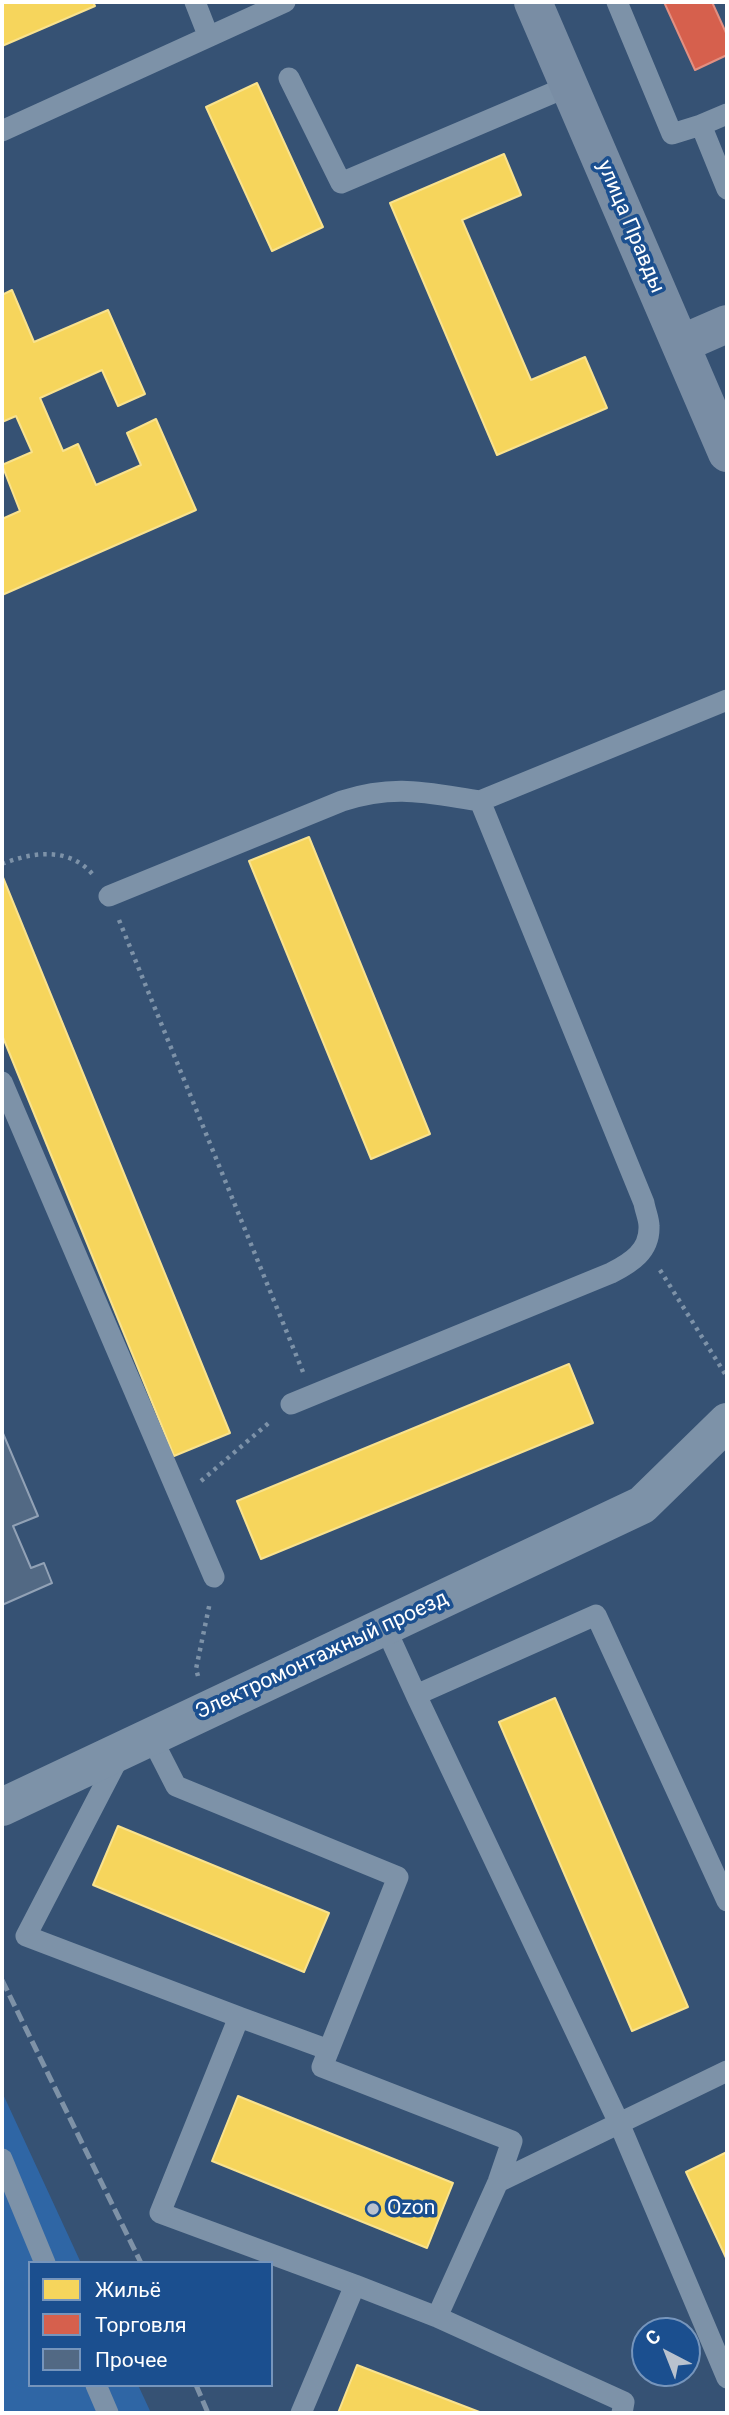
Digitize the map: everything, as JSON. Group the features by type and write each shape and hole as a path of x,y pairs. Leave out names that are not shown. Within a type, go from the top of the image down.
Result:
{"street":[{"name":"улица Правды","path":"533,2 727,453"},
{"path":"681,344 727,324"},
{"name":"Электромонтажный проезд","path":"2,1807 642,1505 727,1422"}],"lane":[{"path":"195,2 208,35"},
{"path":"2,131 285,2"},
{"path":"617,2 672,135 727,114"},
{"path":"289,78 341,183 569,86"},
{"path":"701,125 727,189"},
{"path":"110,896 369,793 410,791 480,801 727,700"},
{"path":"291,1404 611,1273 632,1262 645,1245 649,1226 643,1203 480,801"},
{"path":"2,1082 215,1577"},
{"path":"416,1695 596,1615 727,1901"},
{"path":"385,1627 619,2123 727,2378"},
{"path":"329,2050 26,1936 136,1744 176,1786 398,1877 329,2050 321,2067 512,2141 498,2182 437,2317"},
{"path":"239,2017 160,2213 437,2317 624,2402 622,2413"},
{"path":"498,2182 727,2071"},
{"path":"2,2158 44,2261"},
{"path":"300,2413 355,2285"},
{"path":"97,2387 108,2413"}],"path":[{"path":"2,864 26,855 48,853 72,860 90,871 110,896 313,1395"},
{"path":"645,1245 727,1377"},
{"path":"181,1498 291,1404"},
{"path":"208,1710 196,1669 215,1577"}],"shaded area":[{"path":"2,2092 80,2261 28,2261 28,2387 139,2387 151,2413 2,2413"}],"building: Жильё":[{"path":"2,2 93,2 95,6 2,46"},
{"path":"257,83 323,227 272,251 206,107"},
{"path":"504,154 521,195 462,220 531,380 585,357 607,408 497,455 390,203"},
{"path":"12,290 34,342 108,310 145,394 118,406 102,370 40,398 63,451 78,444 96,485 141,465 127,433 156,419 196,510 2,595 2,519 20,511 2,465 32,452 16,416 2,422 2,295"},
{"path":"309,837 430,1134 371,1159 249,861"},
{"path":"2,875 230,1433 174,1456 2,1035"},
{"path":"569,1364 593,1423 261,1559 237,1501"},
{"path":"555,1698 688,2007 632,2031 499,1722"},
{"path":"118,1826 329,1913 304,1972 93,1885"},
{"path":"238,2096 453,2183 427,2248 212,2161"},
{"path":"727,2152 727,2260 686,2172"},
{"path":"357,2365 482,2413 338,2413"}],"building: Торговля":[{"path":"664,2 712,2 727,35 727,55 695,70"}],"building: Прочее":[{"path":"2,1431 38,1516 13,1526 31,1568 44,1563 52,1583 2,1605"}],"railway":[{"path":"2,1980 140,2261"},
{"path":"197,2387 208,2413"}],"place":[{"name":"Ozon","path":"373,2209"}]}
